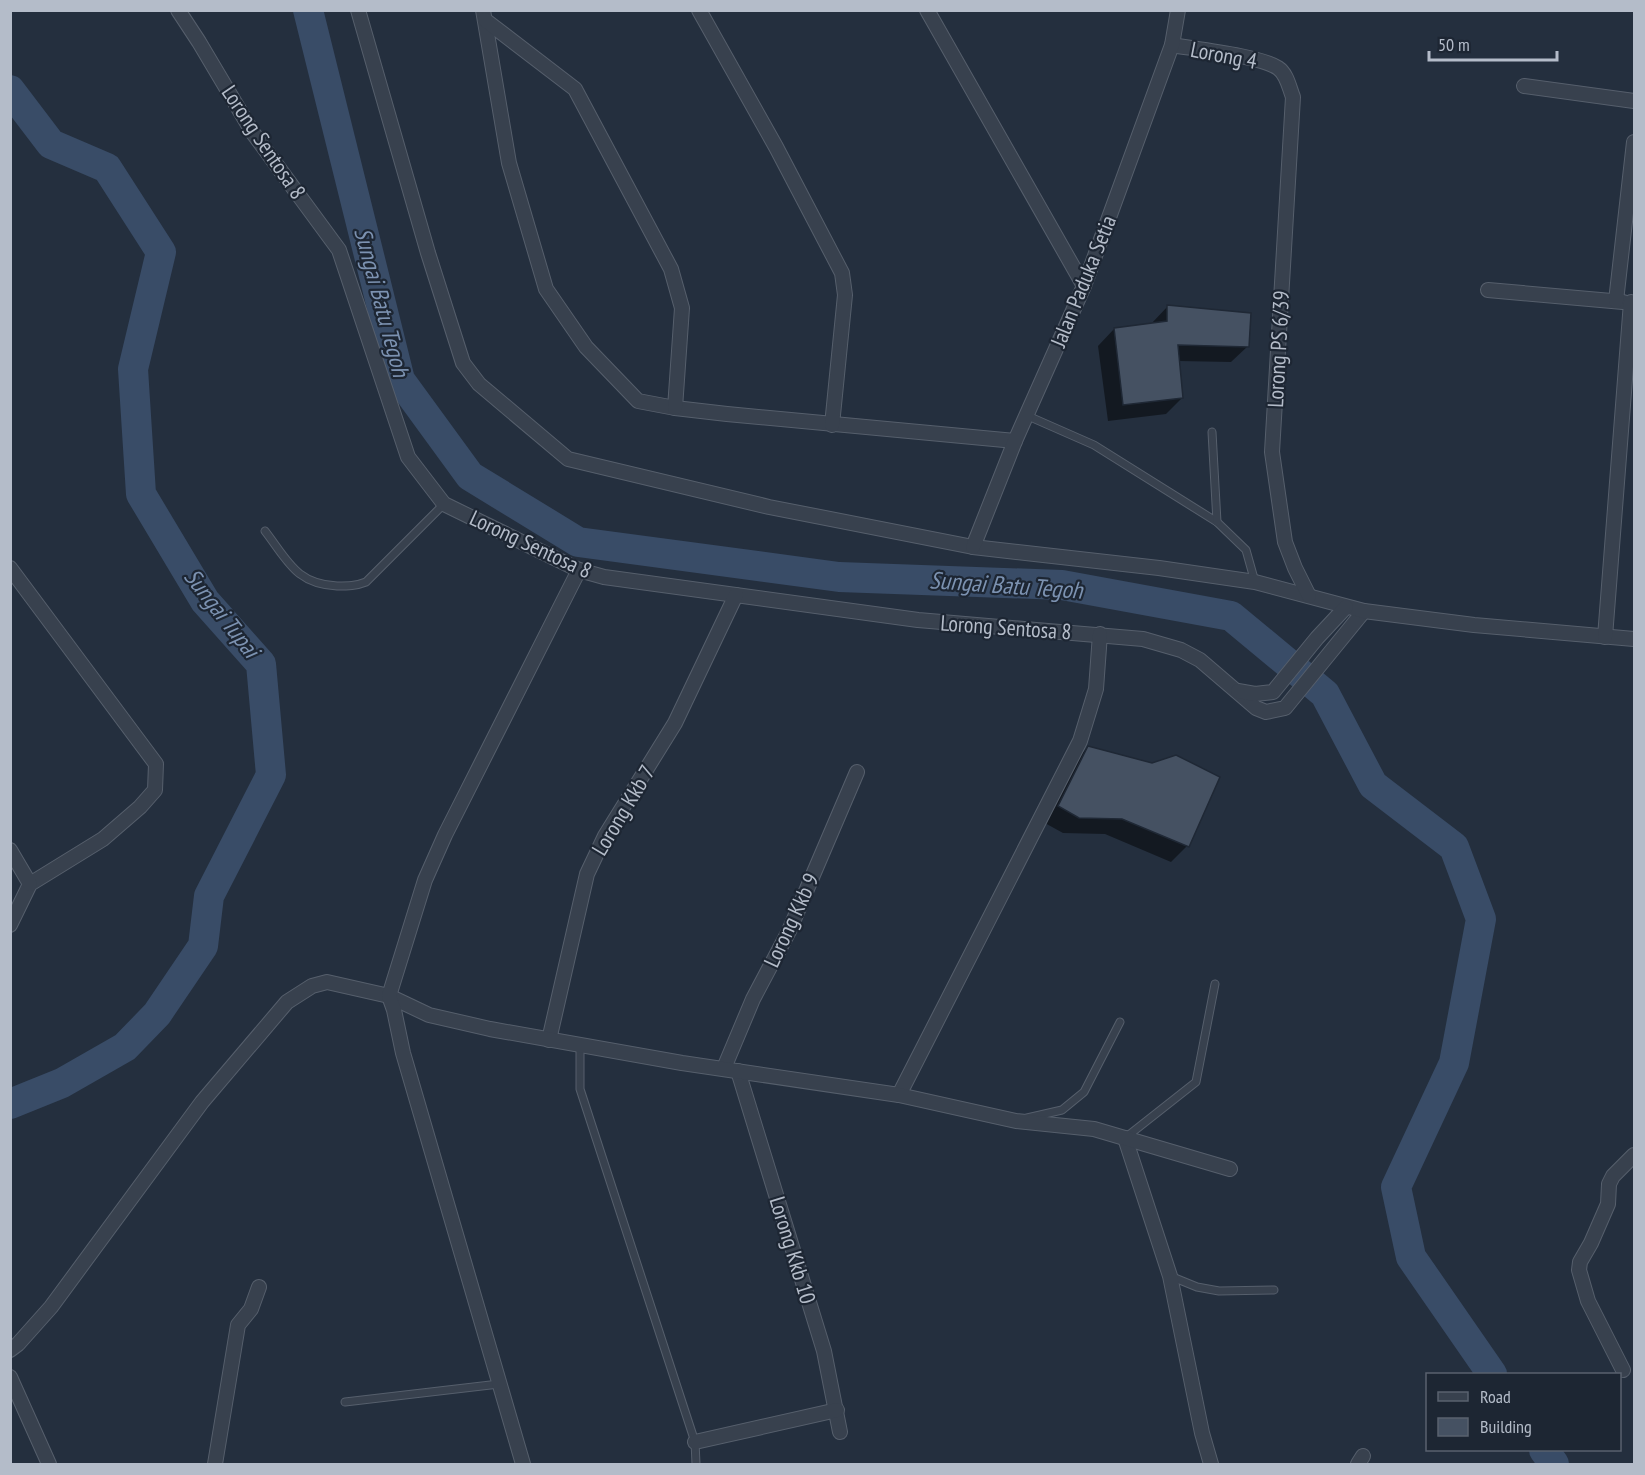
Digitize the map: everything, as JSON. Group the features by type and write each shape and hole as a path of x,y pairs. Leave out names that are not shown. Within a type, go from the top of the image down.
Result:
{"street":[{"name":"Lorong Sentosa 8","path":"178,10 253,134 339,250 408,457 444,504 579,570 604,577 918,620 1143,639 1181,650 1200,660 1256,708 1266,712 1285,708 1364,610"},
{"path":"358,10 428,253 463,363 479,384 568,459 769,507 973,547 1159,568 1255,582 1364,610 1474,625 1635,639"},
{"path":"699,10 776,147 842,273 845,295 832,425"},
{"path":"927,10 1084,286"},
{"name":"Jalan Paduka Setia","path":"973,547 1015,441 1084,286 1172,45 1178,10"},
{"path":"484,15 575,89 671,269 682,308 675,408"},
{"path":"484,15 509,163 546,289 586,347 638,400 675,408 1015,441"},
{"name":"Lorong 4","path":"1172,45 1262,62 1279,68 1285,76 1293,97"},
{"path":"1524,87 1635,101"},
{"name":"Lorong PS 6/39","path":"1293,97 1272,452 1285,542 1295,568 1310,596"},
{"path":"1616,301 1635,142"},
{"path":"1488,290 1633,303 1605,637"},
{"path":"10,568 156,764 157,771 155,790 140,807 103,839 30,884 10,925"},
{"path":"523,1464 403,1053 389,996 425,880 445,835 579,570"},
{"name":"Lorong Kkb 7","path":"549,1040 587,874 593,859 675,723 736,594"},
{"path":"1238,691 1255,694 1273,692 1317,638 1346,607"},
{"path":"899,1095 1080,741 1096,689 1100,634"},
{"name":"Lorong Kkb 9","path":"724,1068 753,999 789,931 858,772"},
{"path":"10,850 30,884"},
{"path":"10,1350 51,1307 202,1102 287,1002 312,986 327,982 389,996 429,1015 490,1029 682,1063 899,1095 1016,1121 1094,1129 1230,1169"},
{"name":"Lorong Kkb 10","path":"738,1071 824,1351 840,1432"},
{"path":"1125,1138 1170,1276 1202,1433 1211,1464"},
{"path":"1623,1370 1588,1301 1579,1270 1580,1262 1608,1204 1609,1184 1613,1176 1635,1155"},
{"path":"215,1464 238,1325 251,1310 258,1287"},
{"path":"10,1377 49,1464"},
{"path":"695,1442 837,1410"}],"lane":[{"path":"1028,416 1094,445 1217,522 1246,550 1255,582"},
{"path":"1212,432 1217,522"},
{"path":"265,531 305,579 323,585 351,586 366,582 444,504"},
{"path":"1125,1138 1196,1082 1215,984"},
{"path":"1016,1121 1062,1110 1084,1092 1120,1022"},
{"path":"580,1045 580,1089 695,1442 696,1464"},
{"path":"1170,1276 1197,1287 1219,1291 1274,1290"},
{"path":"345,1402 499,1384"}],"building":[{"path":"1167,305 1251,313 1249,347 1178,345 1183,398 1123,405 1114,328 1167,321"},
{"path":"1088,746 1152,763 1176,755 1220,777 1189,847 1122,819 1079,818 1058,806"}],"waterway":[{"name":"Sungai Batu Tegoh","path":"308,10 400,380 470,476 578,542 839,577 1062,585 1231,616 1325,694 1373,785 1454,847 1481,919 1454,1063 1396,1187 1411,1257 1491,1373"},
{"name":"Sungai Tupai","path":"10,90 51,144 107,168 161,252 133,369 141,494 205,601 261,664 271,775 209,896 203,946 157,1014 125,1047 62,1083 10,1104"},
{"name":"Sungai Batu Tegoh","path":"1545,1451 1554,1464"}]}
